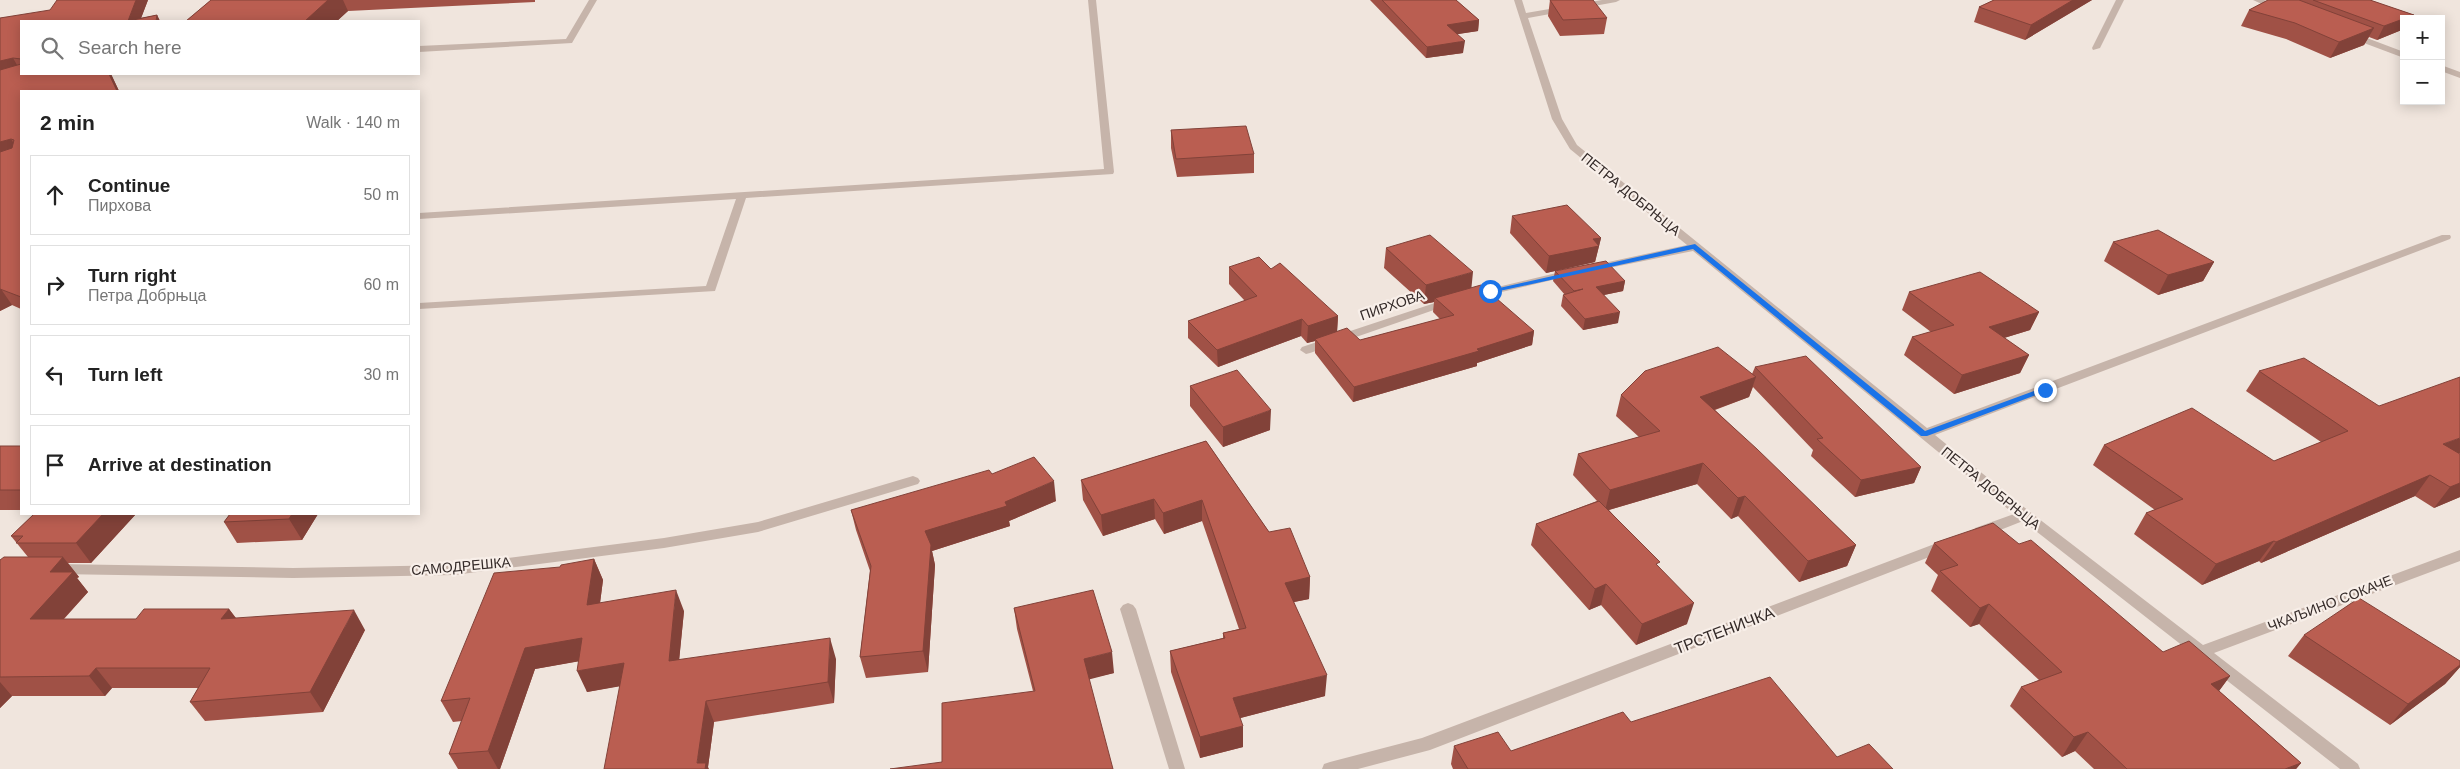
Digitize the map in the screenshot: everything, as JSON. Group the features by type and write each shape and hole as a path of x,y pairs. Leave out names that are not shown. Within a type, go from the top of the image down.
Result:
{"street":[{"path":"420,49 569,40 594,0"},
{"path":"420,216 1109,172 1092,0"},
{"name":"ПЕТРА ДОБРЊЦА","path":"1518,0 1557,119 1573,147 2025,515 2352,769"},
{"path":"1523,16 1616,0"},
{"path":"2096,48 2120,0"},
{"path":"2257,0 2285,11"},
{"path":"2341,32 2400,54"},
{"path":"2445,69 2460,75"},
{"path":"420,306 711,288 742,196"},
{"path":"1924,434 2446,237"},
{"name":"ПИРХОВА","path":"1306,350 1438,304 1546,278 1695,247"},
{"name":"САМОДРЕШКА","path":"39,569 293,573 454,570 664,543 758,527 913,481"},
{"name":"ТРСТЕНИЧКА","path":"1330,769 1424,745 2025,515"},
{"name":"ЧКАЉИНО СОКАЧЕ","path":"2200,652 2460,554"},
{"path":"1128,609 1177,769"}],"building":[{"path":"57,0 136,0 128,20 20,20 20,59 13,58 0,61 0,18 50,10"},
{"path":"211,0 328,0 306,20 187,20"},
{"path":"1382,0 1456,0 1479,20 1447,25 1465,41 1427,47"},
{"path":"1550,0 1593,0 1607,18 1563,20"},
{"path":"1994,0 2073,0 2031,25 1979,7"},
{"path":"2268,0 2299,0 2374,28 2339,42 2295,23 2249,10"},
{"path":"2313,0 2370,0 2414,15 2400,15 2400,20 2384,26"},
{"path":"157,15 156,20 133,20"},
{"path":"20,64 20,75 109,75 117,90 20,90 20,297 0,289 0,152 12,148 14,140 0,142 0,70"},
{"path":"1246,126 1254,154 1176,159 1171,130"},
{"path":"1567,205 1601,238 1593,239 1599,246 1549,256 1512,216"},
{"path":"2158,230 2214,262 2168,275 2113,242"},
{"path":"1430,235 1473,272 1426,285 1386,248"},
{"path":"1259,257 1271,269 1280,263 1338,316 1308,326 1302,319 1217,350 1188,321 1257,296 1229,267"},
{"path":"1606,261 1625,281 1596,287 1620,312 1585,319 1563,295 1583,289 1574,291 1555,271"},
{"path":"1980,272 2039,312 1989,327 2029,355 1962,375 1912,337 1954,325 1909,292"},
{"path":"1481,285 1534,331 1477,349 1479,351 1354,387 1315,339 1347,328 1360,340 1454,315 1435,298"},
{"path":"1718,347 1756,377 1700,397 1757,449 1856,545 1808,561 1745,496 1738,498 1703,463 1610,490 1578,454 1660,431 1621,395 1645,371"},
{"path":"1806,356 1921,467 1861,480 1817,439 1823,438 1755,367"},
{"path":"2304,358 2379,406 2460,377 2460,438 2443,444 2460,454 2460,483 2450,487 2430,475 2276,542 2274,541 2216,564 2146,513 2183,499 2104,445 2192,408 2274,461 2348,431 2259,371"},
{"path":"1237,370 1271,410 1223,427 1190,386"},
{"path":"1206,441 1269,532 1290,528 1310,577 1285,583 1327,675 1233,698 1243,726 1200,737 1170,651 1225,638 1223,633 1246,628 1202,500 1163,513 1154,499 1101,515 1081,480"},
{"path":"0,446 20,446 20,490 0,490"},
{"path":"1034,457 1054,481 1005,502 1007,506 925,531 931,545 923,651 860,657 871,566 851,510 989,470 992,474"},
{"path":"1599,501 1660,562 1656,564 1694,603 1642,624 1606,584 1595,589 1536,524"},
{"path":"33,515 102,515 76,543 16,543 23,536 11,536"},
{"path":"229,515 291,515 289,519 224,522"},
{"path":"1993,523 2019,544 2031,540 2163,652 2189,641 2230,676 2211,684 2301,763 2285,769 2127,769 2088,732 2074,737 2021,687 2062,672 1989,604 1980,608 1940,571 1958,565 1934,543"},
{"path":"4,557 63,557 50,572 73,572 30,619 136,619 144,609 229,609 221,619 354,610 310,692 190,702 210,668 96,668 89,676 0,677 0,560"},
{"path":"594,559 587,605 676,590 669,661 830,638 828,682 706,701 697,763 706,763 705,769 604,769 624,663 577,671 582,638 525,648 488,751 449,754 470,698 441,701 494,573 560,567 561,565"},
{"path":"1093,590 1112,652 1084,659 1113,769 890,769 942,762 942,703 1035,691 1014,608"},
{"path":"2359,598 2460,661 2460,665 2408,704 2304,635"},
{"path":"1770,677 1837,757 1869,744 1893,769 1468,769 1454,746 1498,732 1511,751 1623,712 1631,722"}],"route":[{"path":"1490,291 1695,247 1924,434 2045,390"}]}
